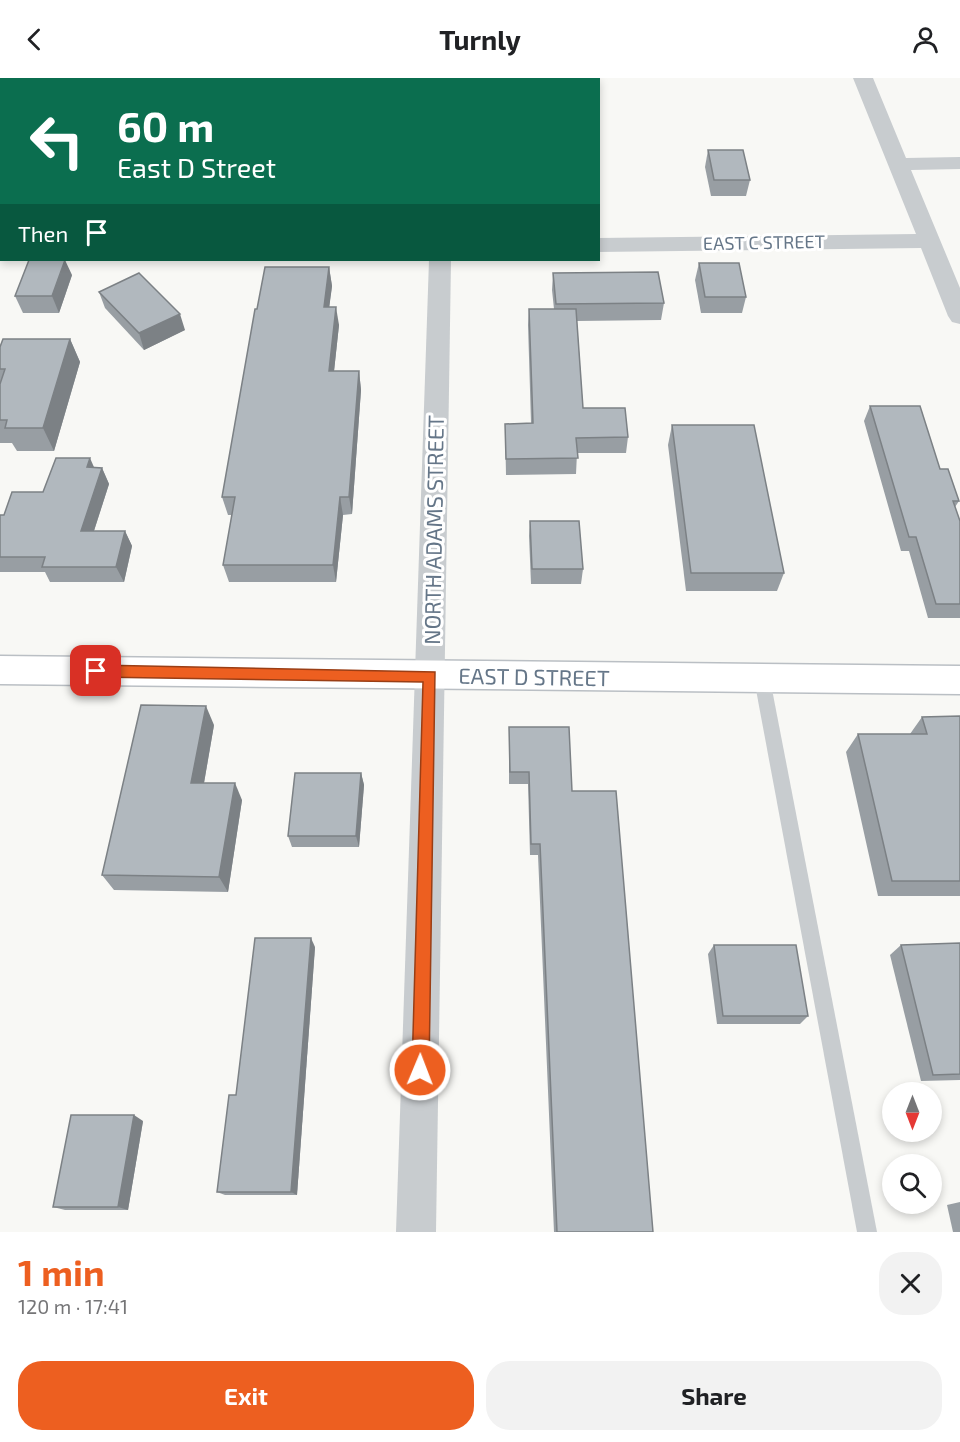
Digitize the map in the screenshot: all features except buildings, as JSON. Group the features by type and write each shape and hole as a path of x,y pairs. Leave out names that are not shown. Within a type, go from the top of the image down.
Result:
{"street":[{"path":"863,78 896,164 960,316"},
{"path":"896,164 960,163"},
{"name":"EAST C STREET","path":"600,245 929,241"},
{"name":"NORTH ADAMS STREET","path":"416,1232 440,261"},
{"name":"EAST D STREET","path":"0,670 960,680"}],"lane":[{"path":"762,679 867,1232"}],"route":[{"path":"96,671 430,676 420,1070"}]}
